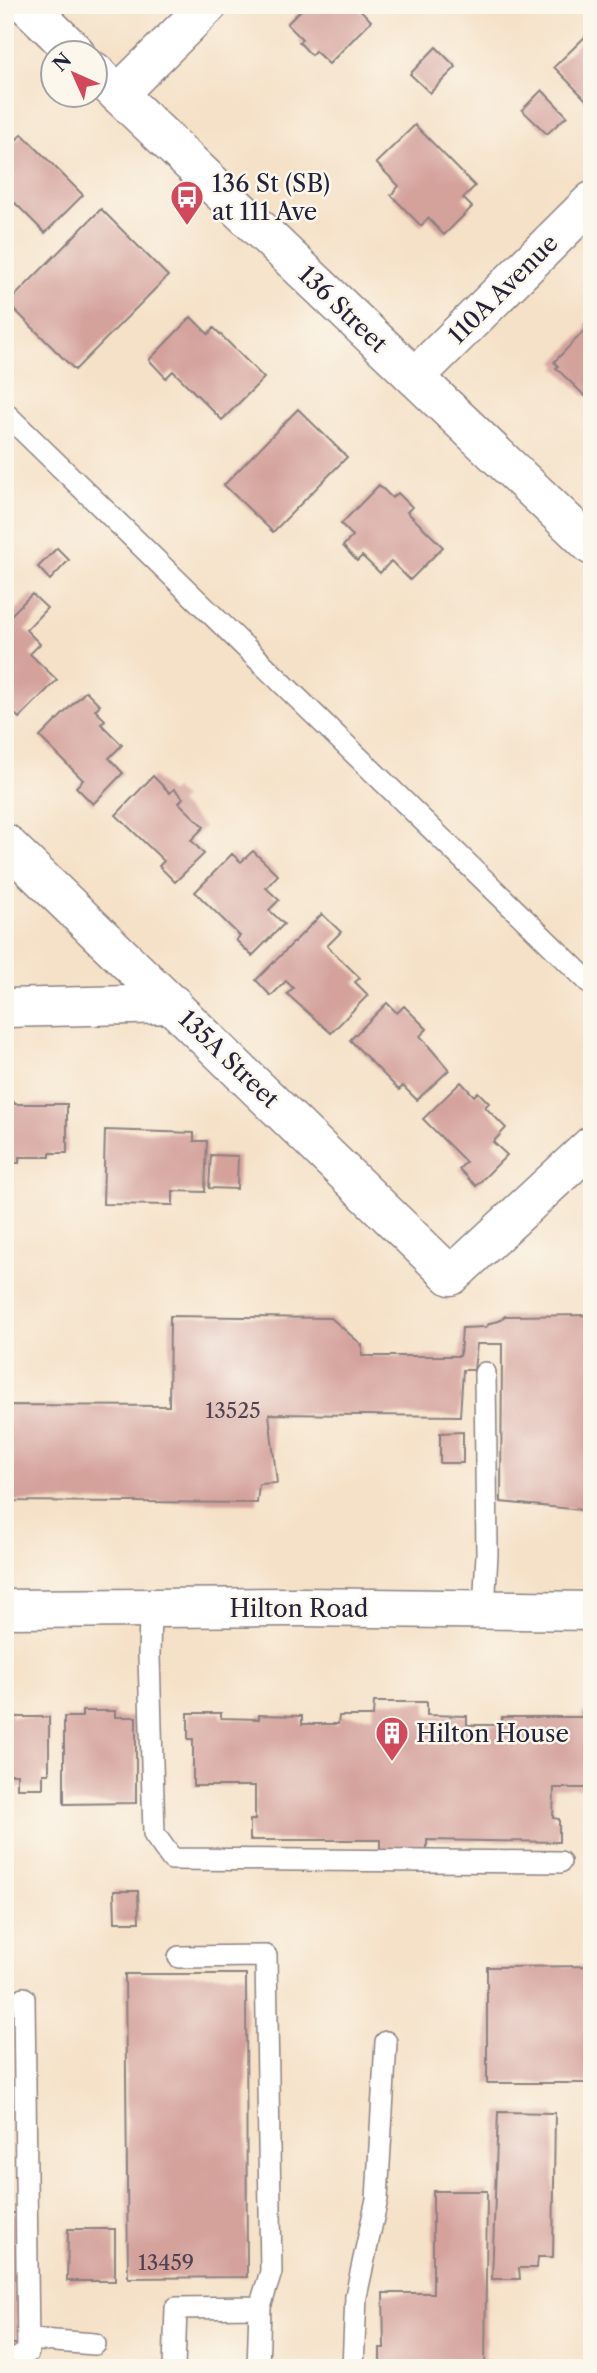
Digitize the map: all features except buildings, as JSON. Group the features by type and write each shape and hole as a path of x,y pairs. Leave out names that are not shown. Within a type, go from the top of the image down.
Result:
{"street":[{"path":"27,5 61,38"},
{"path":"108,81 208,5"},
{"name":"136 Street","path":"108,85 592,547"},
{"name":"110A Avenue","path":"415,377 592,201"},
{"name":"135A Street","path":"5,843 452,1276 592,1145"},
{"path":"5,1008 173,1004"},
{"name":"Hilton Road","path":"5,1609 301,1607 592,1611"}],"lane":[{"path":"5,413 592,985"},
{"path":"484,1610 487,1554 485,1373"},
{"path":"150,1609 154,1834 172,1859 560,1862"},
{"path":"179,1957 266,1956 271,2272 260,2307 258,2368"},
{"path":"5,2366 28,2352 29,2339 24,1998"},
{"path":"353,2368 355,2296 377,2199 386,2042"},
{"path":"174,2368 176,2308 260,2307"},
{"path":"29,2339 95,2344"}],"place":[{"name":"136 St (SB) at 111 Ave","path":"187,227"},
{"name":"Hilton House","path":"392,1763"}]}
